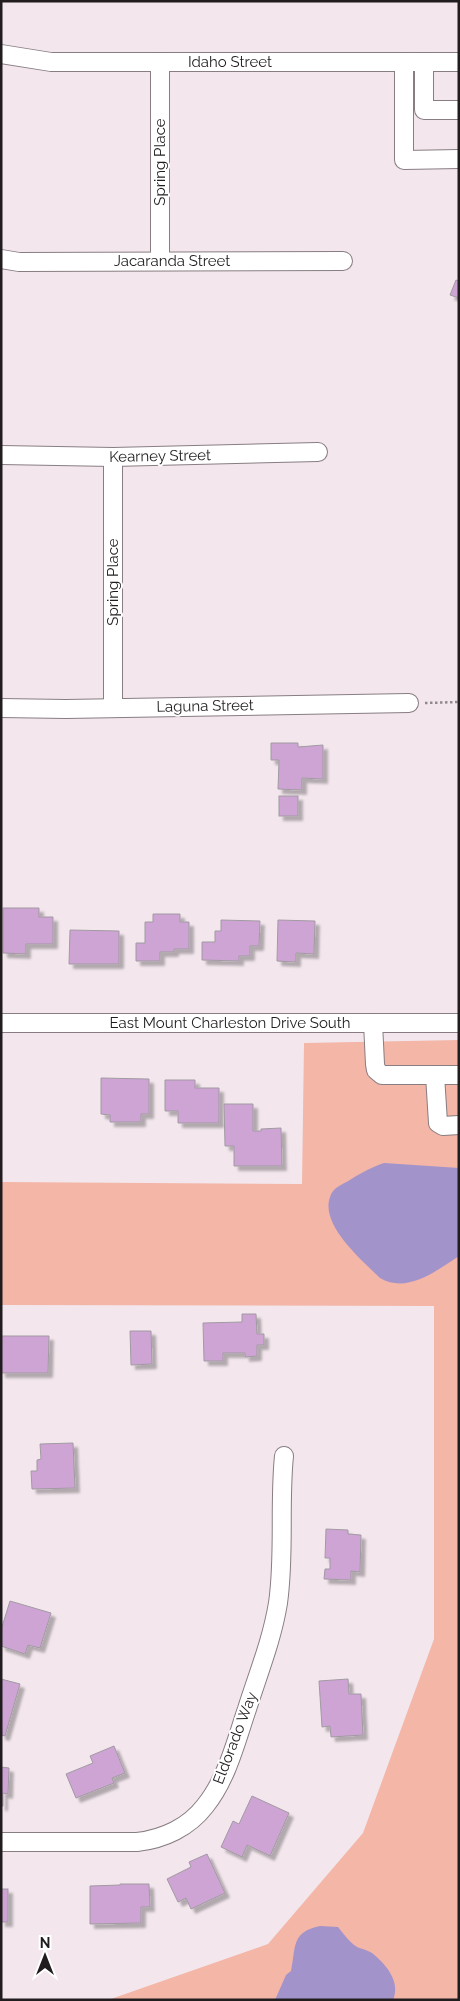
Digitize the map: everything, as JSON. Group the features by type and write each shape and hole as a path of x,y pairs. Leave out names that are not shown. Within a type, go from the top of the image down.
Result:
{"street":[{"name":"Idaho Street","path":"1,54 51,62 459,62"},
{"name":"Spring Place","path":"160,62 160,261"},
{"path":"404,62 404,160 459,159"},
{"path":"424,62 424,110 459,110"},
{"name":"Jacaranda Street","path":"1,259 18,262 343,261"},
{"name":"Kearney Street","path":"1,455 112,457 318,452"},
{"name":"Spring Place","path":"112,457 113,707"},
{"name":"Laguna Street","path":"1,708 409,703"},
{"name":"East Mount Charleston Drive South","path":"1,1023 459,1023"},
{"path":"373,1023 376,1070 382,1075 459,1075"},
{"path":"435,1075 438,1123 443,1126 459,1126"},
{"name":"Eldorado Way","path":"1,1842 137,1842 152,1840 176,1831 194,1818 214,1794 230,1760 270,1640 278,1604 282,1560 282,1475 284,1456"}],"path":[{"path":"409,703 459,702"}],"shaded area":[{"path":"459,1040 459,2000 108,2000 268,1944 363,1833 434,1639 434,1306 1,1305 1,1182 302,1184 304,1043"},
{"path":"384,1163 459,1168 459,1256 431,1274 411,1282 390,1282 380,1278 344,1241 331,1219 330,1197 334,1190 364,1172"},
{"path":"320,1926 338,1927 354,1945 372,1953 382,1962 394,1980 395,1993 393,2000 275,2000 286,1975 291,1971 296,1942 299,1937 304,1932"}],"building":[{"path":"456,280 459,281 459,298 450,295"},
{"path":"271,743 298,743 298,747 323,745 323,779 302,778 302,790 278,789 279,760 271,760"},
{"path":"279,796 298,796 298,816 279,816"},
{"path":"3,908 39,908 39,917 53,917 53,944 26,944 26,954 3,953"},
{"path":"153,914 180,914 180,922 189,922 189,949 174,949 174,952 160,952 160,961 136,961 136,943 145,943 145,922 153,922"},
{"path":"221,920 260,921 259,946 250,946 250,956 239,956 239,961 202,960 202,942 215,942 215,931 221,931"},
{"path":"278,920 315,921 314,954 296,953 296,962 277,961"},
{"path":"70,930 119,931 119,964 69,964"},
{"path":"101,1078 149,1079 149,1114 141,1114 141,1122 110,1122 110,1115 101,1114"},
{"path":"165,1080 195,1080 195,1088 219,1088 219,1123 178,1123 178,1111 165,1111"},
{"path":"224,1104 253,1104 253,1131 281,1128 282,1166 234,1166 234,1146 225,1146"},
{"path":"242,1314 256,1314 257,1334 264,1334 264,1345 257,1345 257,1356 245,1357 245,1353 223,1353 223,1361 204,1361 203,1323 242,1322"},
{"path":"130,1331 151,1331 152,1364 131,1365"},
{"path":"1,1336 49,1336 48,1373 1,1373"},
{"path":"73,1443 75,1488 32,1489 31,1471 37,1471 37,1460 41,1459 40,1444"},
{"path":"326,1529 348,1530 348,1534 361,1535 360,1572 351,1571 351,1580 324,1579 325,1569 330,1569 330,1558 325,1558"},
{"path":"10,1601 51,1613 40,1648 28,1645 25,1654 1,1646 1,1630"},
{"path":"1,1679 20,1684 5,1736 1,1735"},
{"path":"348,1679 349,1694 361,1694 363,1735 331,1737 330,1726 322,1727 319,1681"},
{"path":"114,1746 125,1773 112,1778 114,1783 76,1798 66,1774 93,1763 90,1756"},
{"path":"1,1767 9,1768 8,1794 3,1793 3,1806 1,1806"},
{"path":"252,1796 289,1813 270,1856 247,1845 242,1857 221,1847 233,1821 239,1824"},
{"path":"207,1854 225,1893 191,1909 186,1898 178,1902 167,1879 191,1867 189,1862"},
{"path":"149,1884 150,1907 141,1907 141,1923 90,1924 90,1886"},
{"path":"1,1889 8,1889 8,1922 1,1922"}]}
